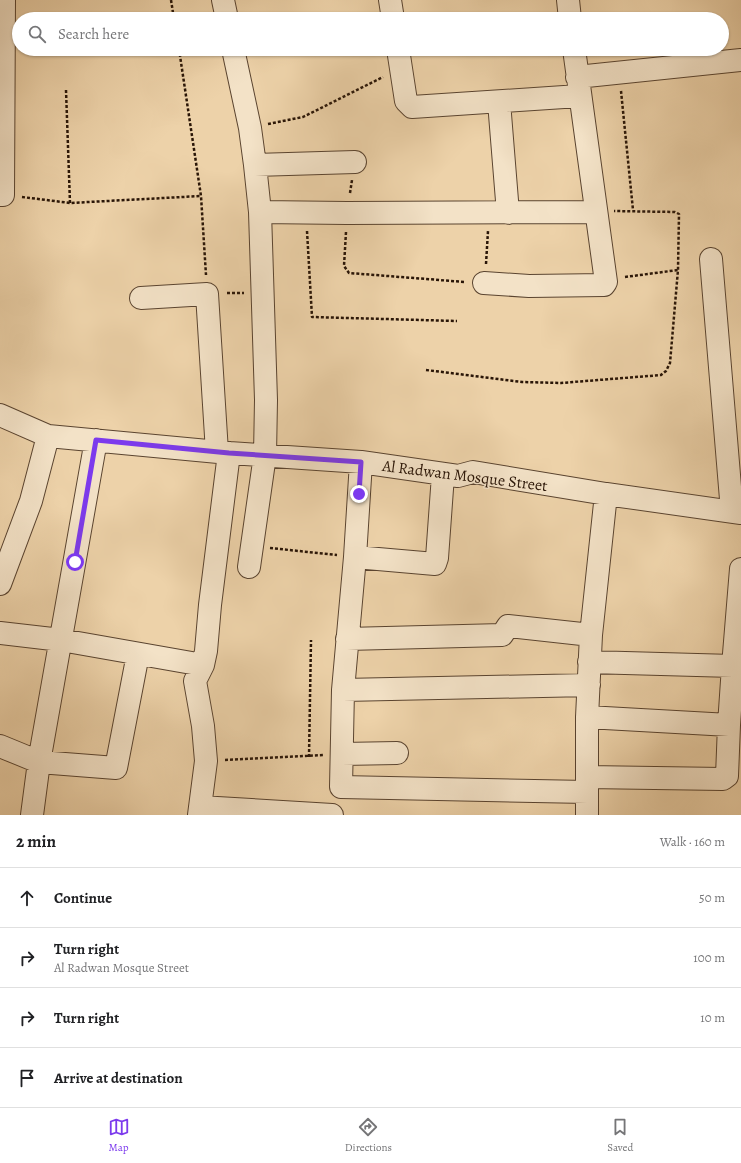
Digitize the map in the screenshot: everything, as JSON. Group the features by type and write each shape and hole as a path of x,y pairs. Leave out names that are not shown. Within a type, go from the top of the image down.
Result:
{"street":[{"path":"1,195 4,0"},
{"path":"223,0 226,12"},
{"path":"390,0 392,12"},
{"path":"568,0 569,12"},
{"path":"235,56 250,128 260,212 266,400 265,455 250,557"},
{"path":"484,283 530,286 605,284 606,279 575,56"},
{"path":"399,58 406,101 409,106 499,102 578,87 619,73 741,60"},
{"path":"499,102 499,213"},
{"path":"255,165 355,162"},
{"path":"260,212 596,212"},
{"path":"711,259 737,512"},
{"path":"141,298 207,294 223,452 206,651 195,681 203,726 206,761 200,811 332,815"},
{"name":"Al Radwan Mosque Street","path":"0,415 48,436 223,452 361,462 443,475 461,476 473,472 606,494 737,512"},
{"path":"0,584 31,501 48,436"},
{"path":"32,815 39,762 96,440"},
{"path":"340,815 342,787 343,690 355,557 361,462"},
{"path":"355,557 435,564 437,558 443,475"},
{"path":"587,815 587,717 589,662 606,494"},
{"path":"342,787 587,784 723,779 727,776 729,725 741,569"},
{"path":"347,639 502,635 508,626 591,635"},
{"path":"0,633 61,640 202,665"},
{"path":"0,746 39,762 116,768 138,654"},
{"path":"589,662 733,666"},
{"path":"343,690 589,685"},
{"path":"587,717 729,725"},
{"path":"342,754 397,753"}],"path":[{"path":"171,0 173,12"},
{"path":"180,56 201,196 207,294 262,292"},
{"path":"250,128 303,117 399,58"},
{"path":"426,370 522,382 562,383 661,375 666,371 670,363 678,270 678,214 674,212 633,210 619,73"},
{"path":"66,90 70,203"},
{"path":"355,162 347,213 344,266 349,273 484,283 499,213"},
{"path":"1,195 70,203 201,196"},
{"path":"306,213 312,317 457,320"},
{"path":"606,279 678,270"},
{"path":"250,557 355,557"},
{"path":"206,761 309,757 311,640"}],"route":[{"path":"75,562 96,440 229,453 361,462 359,494"}]}
